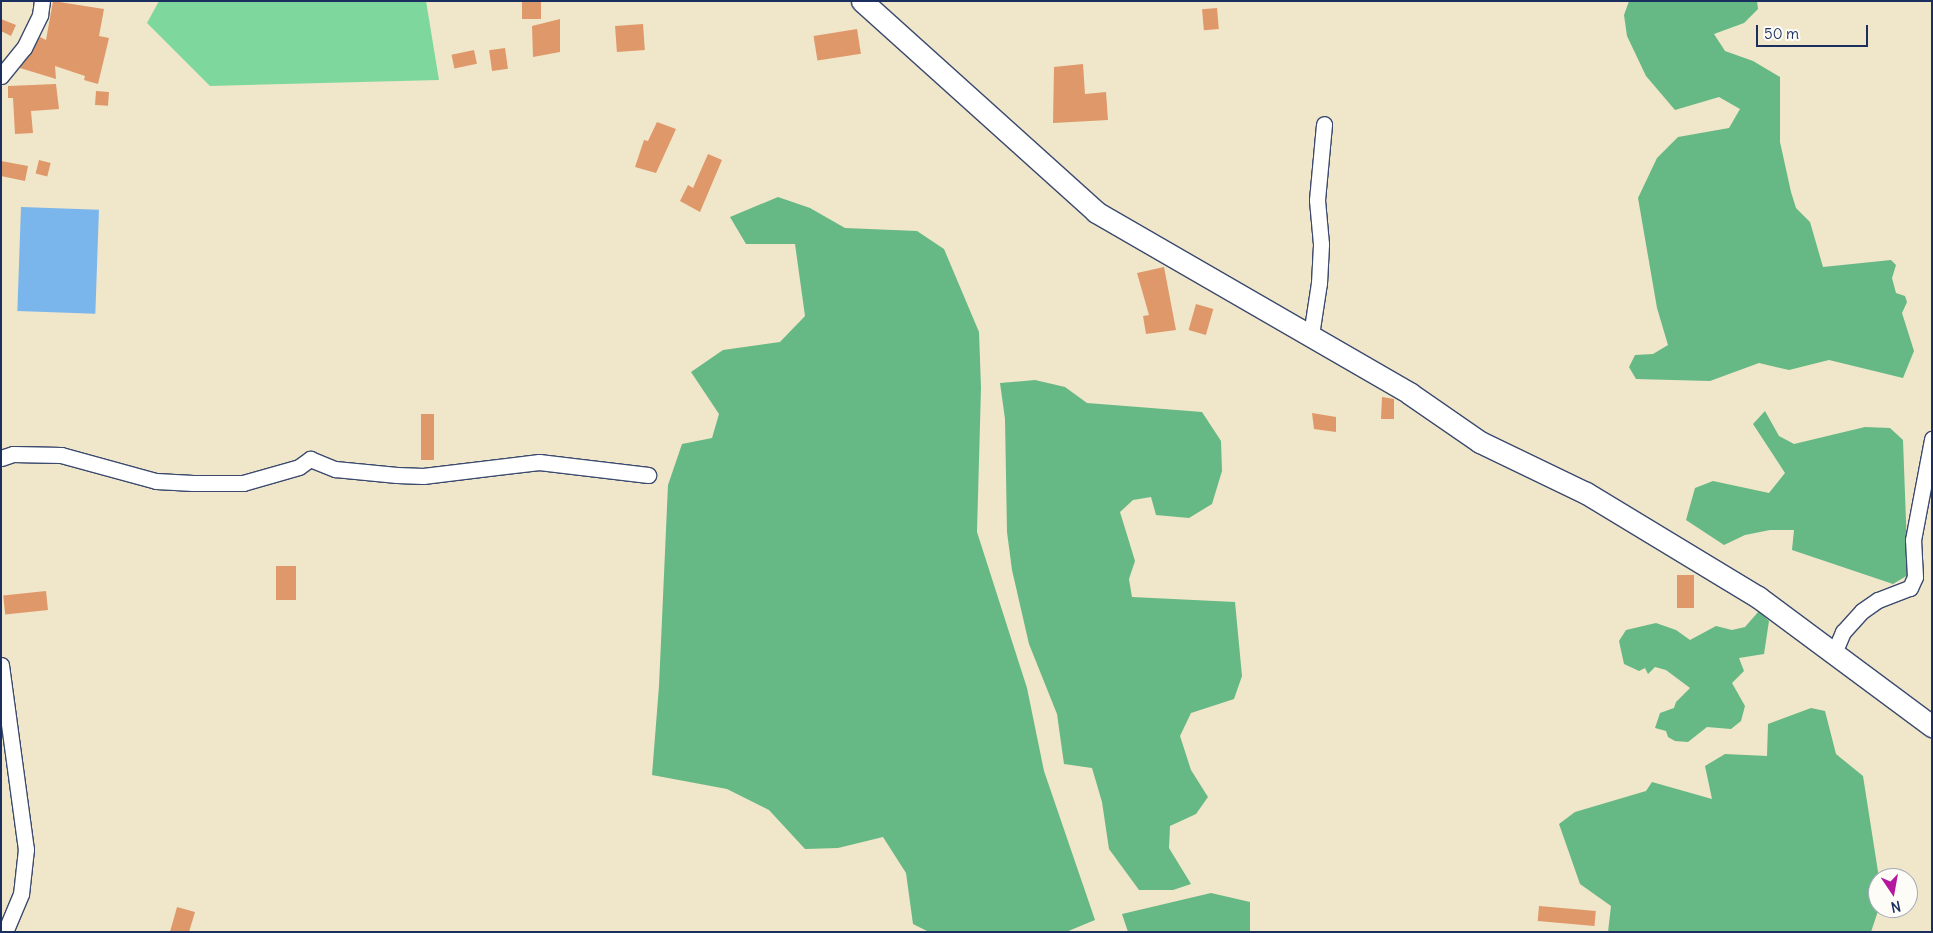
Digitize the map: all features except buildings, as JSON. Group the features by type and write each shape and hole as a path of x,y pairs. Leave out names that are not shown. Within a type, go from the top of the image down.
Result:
{"main road":[{"path":"862,1 1096,212 1311,334 1408,393 1480,442 1586,493 1758,597 1932,726"}],"street":[{"path":"1,76 24,48 40,15 42,1"},
{"path":"1311,334 1319,283 1321,244 1317,200 1324,124"},
{"path":"1834,653 1843,632 1862,611 1878,600 1910,588 1915,577 1914,540 1932,439"},
{"path":"1,458 20,454 61,455 156,481 193,484 243,483 299,466 310,459 334,469 397,475 423,476 539,462 648,475"},
{"path":"1,665 26,849 21,894 5,932"}],"green space":[{"path":"159,1 426,1 439,80 210,86 147,23"},
{"path":"1629,1 1757,1 1758,9 1744,23 1714,34 1725,51 1753,61 1780,77 1780,142 1791,192 1796,208 1810,222 1823,267 1891,260 1896,265 1892,278 1896,293 1905,296 1907,302 1902,313 1914,351 1903,378 1829,360 1789,370 1759,363 1710,381 1636,379 1629,367 1635,355 1653,354 1668,345 1657,308 1638,198 1657,158 1678,137 1729,128 1740,109 1719,97 1675,110 1646,76 1627,36 1624,15"},
{"path":"778,197 810,208 845,228 917,231 944,249 979,332 981,388 977,532 1027,688 1044,771 1095,920 1066,932 929,932 913,924 906,873 883,837 838,848 805,849 769,810 727,789 652,775 659,686 668,485 682,444 712,438 719,414 691,372 723,350 780,342 805,316 795,244 746,244 730,217"},
{"path":"1035,380 1065,387 1087,403 1202,412 1221,441 1222,471 1212,504 1189,518 1156,515 1151,497 1133,500 1120,512 1135,561 1129,579 1132,597 1235,602 1242,676 1234,699 1191,713 1180,736 1191,770 1208,797 1196,814 1170,826 1169,848 1191,884 1173,890 1139,890 1109,849 1102,802 1092,768 1064,764 1057,714 1029,644 1012,570 1007,532 1005,419 1000,383"},
{"path":"1765,411 1779,436 1794,444 1865,427 1890,428 1903,440 1908,575 1893,584 1792,550 1794,530 1770,530 1745,535 1724,545 1686,520 1695,488 1713,481 1769,493 1785,473 1753,424"},
{"path":"1759,611 1769,621 1764,654 1739,658 1744,671 1732,683 1745,706 1741,721 1731,729 1707,727 1688,742 1675,741 1668,737 1666,731 1655,728 1660,713 1674,708 1676,702 1690,688 1666,670 1655,667 1648,674 1645,668 1639,671 1624,664 1619,641 1626,630 1656,623 1676,630 1690,640 1716,626 1732,630 1745,627"},
{"path":"1811,708 1825,711 1836,754 1863,776 1877,868 1868,868 1868,918 1876,918 1871,932 1608,932 1611,906 1580,884 1559,824 1575,812 1646,791 1652,782 1712,799 1705,766 1725,754 1767,756 1768,724"},
{"path":"1211,893 1250,902 1250,932 1128,932 1122,914"}],"water":[{"path":"21,207 99,210 95,314 17,311"}]}
